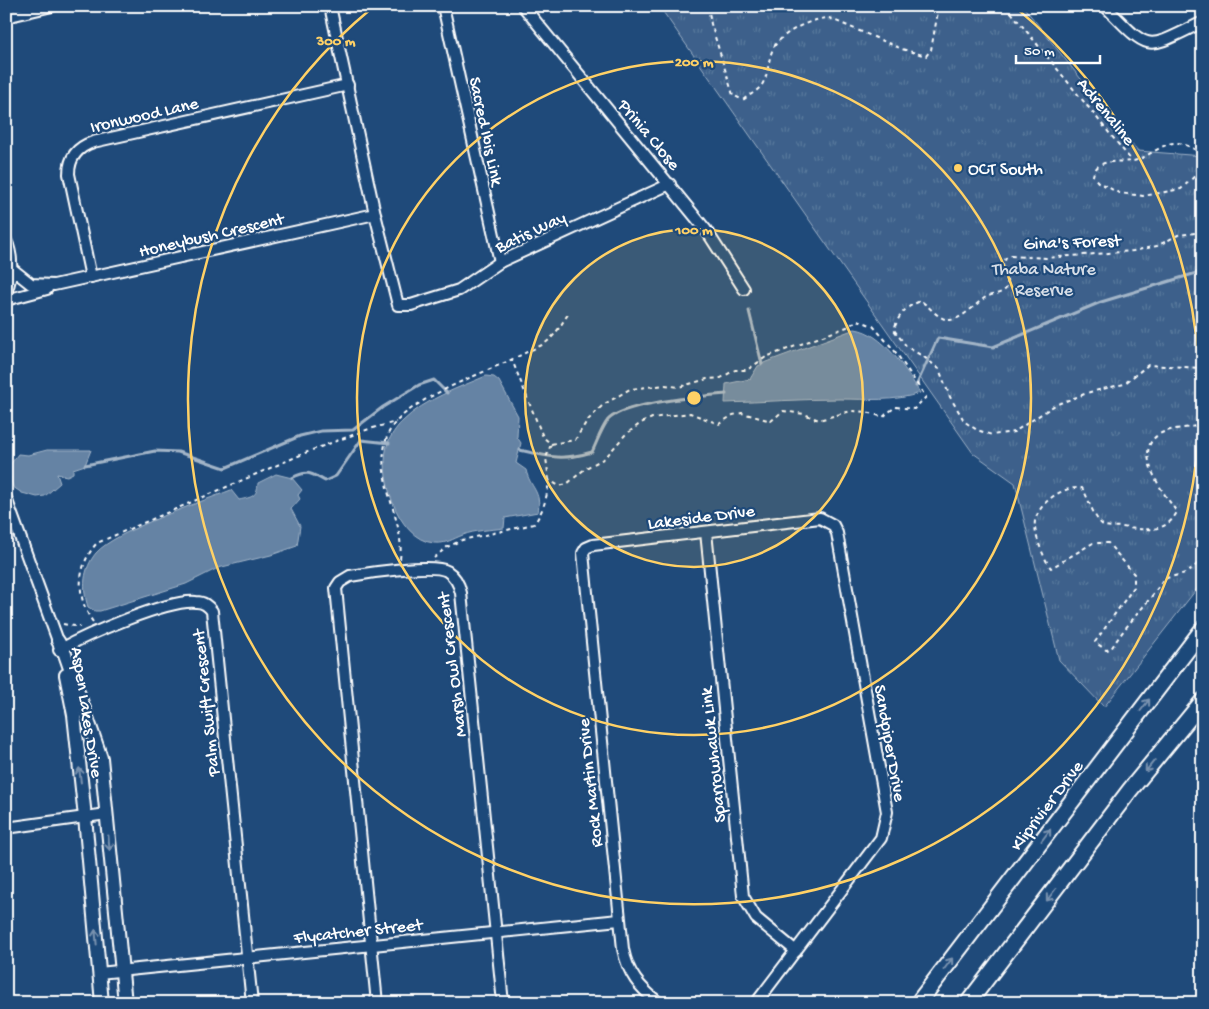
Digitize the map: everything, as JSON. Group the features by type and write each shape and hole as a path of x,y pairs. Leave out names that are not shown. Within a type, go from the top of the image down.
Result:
{"main road":[{"name":"Kliprivier Drive","path":"918,1003 1203,629"},
{"path":"968,1003 1130,790 1203,701"}],"street":[{"path":"6,16 52,6"},
{"path":"330,6 375,214"},
{"name":"Sacred Ibis Link","path":"443,6 500,262"},
{"name":"Prinia Close","path":"523,6 706,230 744,289"},
{"path":"1105,6 1144,43 1155,44 1203,22"},
{"name":"Ironwood Lane","path":"91,277 68,174 71,158 81,148 94,142 348,85"},
{"name":"Batis Way","path":"375,214 396,302 404,306 459,290 500,262 670,184"},
{"name":"Honeybush Crescent","path":"6,300 54,285 375,214"},
{"path":"6,240 10,249 12,270 6,292"},
{"name":"Honeybush Crescent","path":"12,270 31,284 54,285"},
{"path":"6,498 60,646"},
{"name":"Lakeside Drive","path":"586,548 593,545 820,518"},
{"name":"Sandpiper Drive","path":"756,1003 881,838 887,816 837,533 830,522 820,518"},
{"name":"Sparrowhawk Link","path":"706,532 743,896 756,918 796,951"},
{"name":"Rock Martin Drive","path":"586,548 583,553 583,561 623,949 629,972 644,991 659,1003"},
{"name":"Marsh Owl Crescent","path":"371,945 336,588 340,582 350,576 436,568 448,572 457,581 461,593 503,1003"},
{"name":"Palm Swift Crescent","path":"60,646 101,632 168,604 198,602 206,604 212,611 247,957"},
{"name":"Aspen Lakes Drive","path":"60,646 101,758 125,1003"},
{"name":"Aspen Lakes Drive","path":"60,646 74,715 102,1003"},
{"path":"6,828 107,814"},
{"name":"Flycatcher Street","path":"99,973 619,920"},
{"path":"371,945 377,1003"},
{"path":"247,957 252,1003"}],"path":[{"path":"708,6 711,24 733,95 743,100 757,91 764,82 776,43 786,35 812,22 829,18 902,50 926,56 931,50 938,6"},
{"name":"Adrenaline","path":"1006,6 1132,161"},
{"path":"1203,154 1185,144 1172,142 1150,156 1132,161 1110,161 1098,167 1093,176 1098,182 1119,193 1143,196 1180,189 1196,175 1203,178"},
{"name":"Gina's Forest","path":"1203,232 1178,235 1157,246 1132,250 1046,258 1011,256 1006,258 1003,265 1008,280 1006,289 1001,293 988,296 962,316 951,320 942,318 921,302 913,304 898,317 894,330 907,347 939,369 950,397 965,422 977,430 999,436 1014,432 1029,424 1055,405 1090,392 1124,384 1148,366 1203,368"},
{"path":"101,632 89,617 80,586 82,567 89,552 97,543 312,450 369,429 396,422 456,384 512,360 548,341 569,313"},
{"path":"549,480 559,486 572,481 586,468 605,458 625,435 640,423 652,418 690,413 720,424 733,415 742,413 771,421 783,411 792,411 819,420 851,410 883,417 895,407 914,409 926,397 894,350 873,326 858,320 847,327 766,356 747,370 735,370 721,378 707,379 679,387 665,385 630,389 603,405 587,421 576,440 551,444"},
{"path":"512,360 543,437 551,444"},
{"path":"396,422 388,434 384,451 388,500 401,542 397,571"},
{"path":"1203,424 1159,434 1149,444 1146,451 1156,478 1177,512 1173,520 1157,528 1138,530 1105,526 1098,520 1082,488 1070,487 1054,494 1040,511 1034,522 1045,562 1051,568 1093,543 1108,543 1134,574 1134,587 1095,642 1106,650 1111,649 1119,635 1156,592 1164,579 1189,573 1195,568 1200,556 1198,534 1203,530"},
{"path":"426,568 435,557 462,540 534,524 541,514 547,498 549,480 546,458 551,444"},
{"path":"51,621 101,632"}],"green space":[{"name":"Thaba Nature Reserve","path":"659,6 1023,6 1138,151 1203,156 1203,581 1104,707 1059,660 1015,483 973,453"}],"shaded area":[{"path":"855,329 875,337 893,353 920,393 900,398 725,403 726,384 750,379 758,366 766,362"},
{"path":"486,376 494,377 499,381 518,416 517,437 521,443 516,463 526,470 537,494 538,512 505,518 504,528 473,532 446,542 434,543 421,539 409,530 392,502 385,468 389,440 401,423 421,406"},
{"path":"47,450 91,450 85,465 73,469 73,473 67,476 57,474 60,483 45,496 37,497 22,493 13,487 7,469 18,454 28,455"},
{"path":"276,474 292,478 302,490 298,495 300,499 291,509 300,526 297,546 271,555 218,568 186,584 100,611 95,611 88,607 84,586 86,572 96,553 106,544 180,509 231,490 239,500 250,497 255,494 258,483"}],"waterway":[{"path":"916,386 938,338 993,347 1101,302 1203,271"},
{"path":"749,311 762,364"},
{"path":"85,465 155,451 178,452 225,468 300,436 321,431 353,430 383,407 419,385 434,380 447,393"},
{"path":"520,450 556,457 581,455 592,452 608,420 617,414 646,404 726,394"},
{"path":"292,478 306,473 325,481 336,476 361,440 389,443"},
{"path":"6,479 10,478"}],"place":[{"name":"OCT South","path":"958,168"}]}
